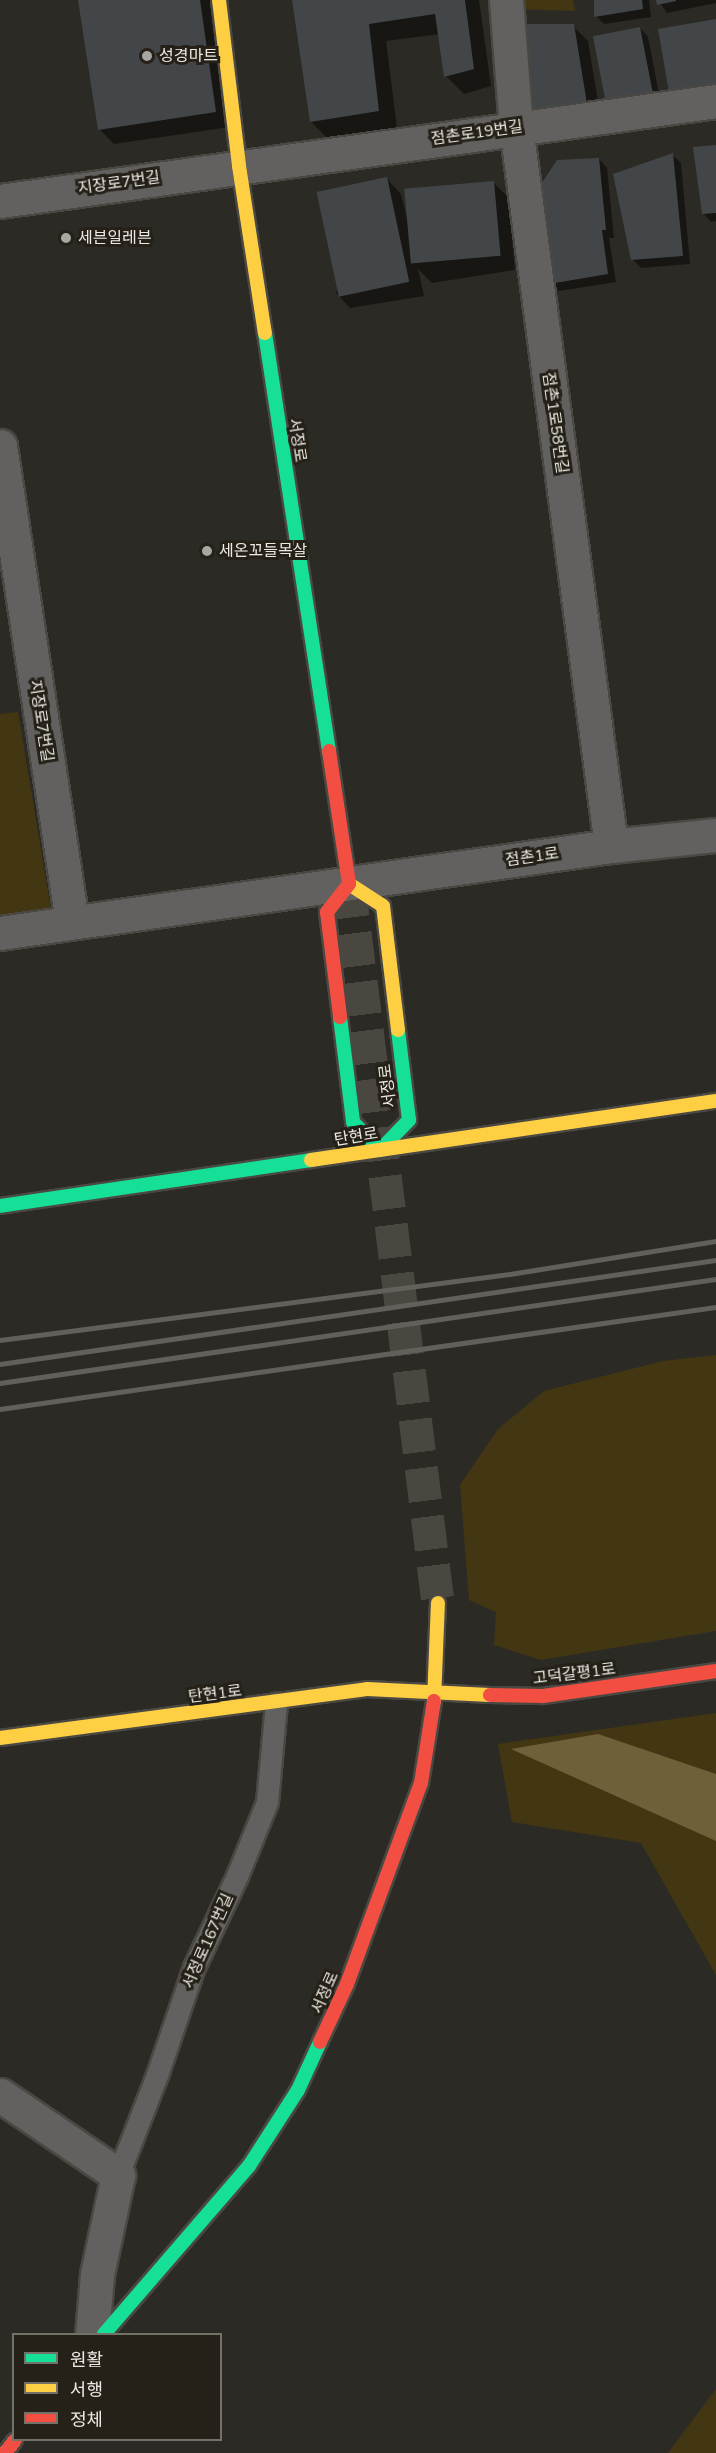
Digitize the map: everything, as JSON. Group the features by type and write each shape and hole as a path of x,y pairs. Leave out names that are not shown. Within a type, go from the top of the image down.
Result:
{"street":[{"name":"서정로","path":"219,0 239,166 349,884 383,906 409,1120 380,1150"},
{"name":"점촌1로58번길","path":"506,0 516,127 611,846"},
{"name":"점촌로19번길","path":"239,166 716,101"},
{"name":"지장로7번길","path":"0,201 239,166"},
{"name":"지장로7번길","path":"0,446 72,923"},
{"name":"점촌1로","path":"72,923 611,846 716,835"},
{"path":"349,884 327,912 353,1122 380,1150"},
{"path":"0,933 72,923"},
{"name":"탄현로","path":"0,1206 716,1101"},
{"name":"서정로","path":"105,2333 249,2166 298,2090 347,1984 421,1784 435,1694 438,1603"},
{"name":"고덕갈평1로","path":"435,1694 543,1696 716,1671"},
{"name":"탄현1로","path":"0,1738 276,1703 367,1689 435,1694"},
{"path":"0,2096 118,2175"},
{"name":"서정로167번길","path":"92,2333 97,2275 118,2175"}],"lane":[{"name":"서정로167번길","path":"118,2175 157,2075 194,1967 237,1876 267,1802 276,1703"}],"shaded area":[{"path":"513,0 573,0 575,11 513,9"},
{"path":"18,712 51,910 0,917 0,714"},
{"path":"716,1355 716,1631 541,1660 494,1645 496,1612 469,1600 460,1485 498,1429 544,1391 663,1361"},
{"path":"716,1713 716,1975 641,1843 512,1822 498,1744"},
{"path":"598,1734 716,1774 716,1841 511,1749"},
{"path":"716,2389 716,2453 668,2453"}],"building":[{"name":"성경마트","path":"78,0 200,0 216,112 98,130"},
{"path":"292,0 465,0 474,69 444,77 435,14 369,24 379,111 310,122"},
{"path":"594,0 642,0 643,9 594,17"},
{"path":"656,0 676,0 676,1 657,5"},
{"path":"716,19 716,85 669,92 658,29"},
{"path":"516,24 574,24 588,110 539,117 522,101"},
{"path":"640,27 653,96 606,105 593,36"},
{"path":"716,145 716,213 702,214 693,147"},
{"path":"673,153 683,256 631,260 613,174"},
{"path":"599,158 606,230 602,230 608,274 549,284 536,192 557,160"},
{"path":"387,177 409,282 339,297 317,192"},
{"path":"494,181 501,256 411,264 404,189"}],"tunnel":[{"path":"349,884 438,1603"}],"railway":[{"path":"0,1340 510,1274 716,1241"},
{"path":"0,1364 716,1260"},
{"path":"0,1383 716,1279"},
{"path":"0,1409 716,1307"}],"traffic: fast":[{"path":"265,333 329,751"},
{"path":"340,1017 353,1122 380,1150 409,1120 398,1030"},
{"path":"0,1206 311,1160"},
{"path":"105,2333 249,2166 298,2090 320,2042"}],"traffic: slow":[{"path":"219,0 239,166 265,333"},
{"path":"349,884 383,906 398,1030"},
{"path":"311,1160 716,1101"},
{"path":"434,1701 438,1603"},
{"path":"0,1738 367,1689 490,1695"}],"traffic: jam":[{"path":"329,751 349,884 327,912 340,1017"},
{"path":"490,1695 543,1696 716,1671"},
{"path":"320,2042 347,1984 421,1783 434,1701"},
{"path":"5,2453 14,2441"}],"place":[{"name":"성경마트","path":"147,56"},
{"name":"세븐일레븐","path":"66,238"},
{"name":"세온꼬들목살","path":"207,551"}]}
